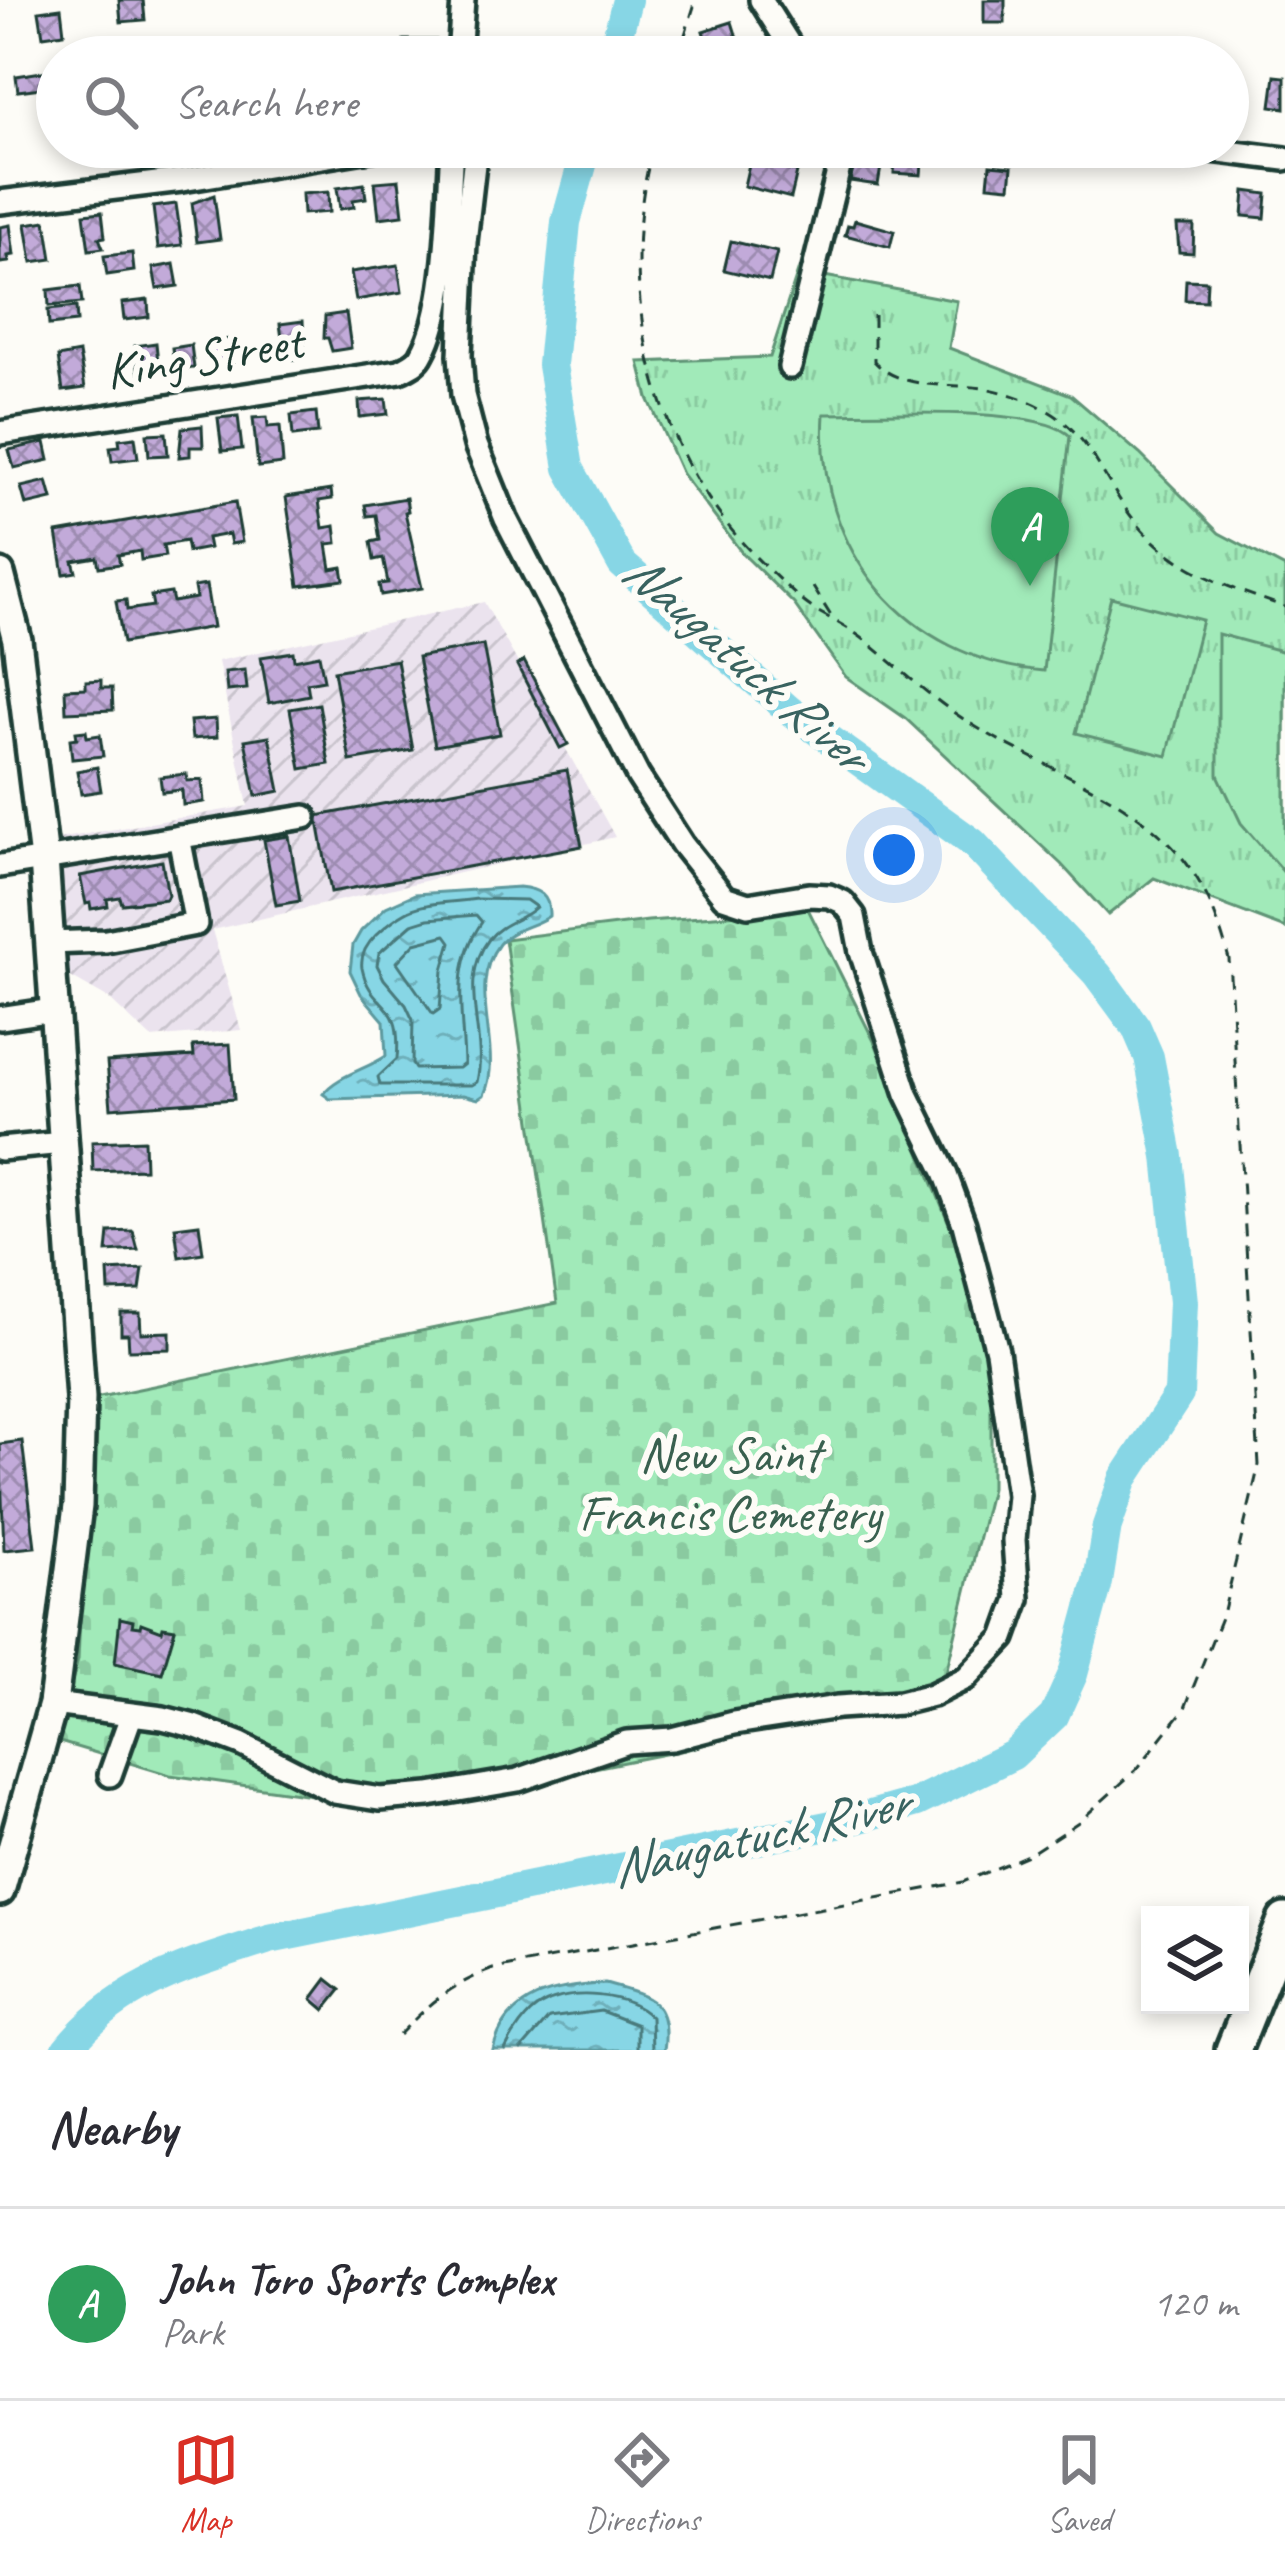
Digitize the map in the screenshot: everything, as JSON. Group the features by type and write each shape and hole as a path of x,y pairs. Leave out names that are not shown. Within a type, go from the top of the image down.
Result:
{"highway":[{"path":"1233,2050 1285,1921"}],"main road":[{"path":"0,574 44,859 81,1398 78,1506 53,1704 0,1891"}],"street":[{"path":"461,36 464,0"},
{"path":"761,0 783,36"},
{"path":"1249,155 1285,159"},
{"path":"0,202 255,168"},
{"name":"King Street","path":"0,433 400,370 420,360 433,329 450,168"},
{"path":"53,1704 164,1718 210,1732 335,1792 380,1799 429,1795 518,1780 627,1742 672,1739 734,1723 932,1695 966,1678 1004,1638 1018,1599 1014,1540 1018,1496 992,1329 964,1224 946,1172 900,1073 854,916 843,902 829,896 748,905 724,897 638,776 506,519 476,445 463,395 460,356 474,168"},
{"path":"790,367 839,168"},
{"path":"0,866 305,817"},
{"path":"49,944 106,940 196,924 179,837"},
{"path":"0,1018 53,1010"},
{"path":"0,1149 63,1143"},
{"path":"110,1775 131,1716"}],"path":[{"path":"685,36 696,0"},
{"path":"874,315 874,362 884,373 906,381 990,389 1038,405 1066,421 1134,520 1188,570 1285,607"},
{"path":"813,587 831,610 831,618"}],"shaded area":[{"path":"484,602 615,837 212,930 241,1030 151,1038 109,999 67,975 58,839 248,806 218,661"}],"green space":[{"path":"798,271 957,301 949,348 1071,395 1140,454 1219,533 1285,568 1285,928 1154,878 1108,915 1061,864 905,718 846,677 794,604 742,553 682,474 648,398 639,362 770,357"},
{"path":"824,414 992,415 1053,426 1070,436 1044,671 995,662 950,645 911,621 879,590 853,553 835,510 825,464"},
{"path":"1111,597 1202,620 1167,756 1076,733"},
{"path":"1218,634 1285,652 1285,874 1241,823 1218,775"},
{"name":"New Saint Francis Cemetery","path":"808,909 876,1045 937,1194 963,1258 991,1359 991,1488 943,1685 843,1717 741,1734 685,1750 518,1783 326,1797 170,1775 56,1741 78,1660 90,1399 557,1303 505,939 648,921"}],"water":[{"path":"519,887 542,894 549,916 504,939 489,961 485,999 490,1058 484,1095 478,1099 463,1095 330,1099 323,1094 386,1056 384,1021 361,994 350,971 353,945 361,931 386,907 415,894"},
{"path":"605,1984 653,2002 664,2020 664,2050 493,2050 500,2031 522,2005 552,1991"}],"building":[{"path":"119,0 143,0 145,20 121,22"},
{"path":"984,0 1005,0 1005,23 984,23"},
{"path":"61,8 64,33 43,36 39,11"},
{"path":"732,22 736,36 705,36 703,31"},
{"path":"36,73 36,89 18,91 16,76"},
{"path":"1275,76 1285,77 1285,108 1271,106"},
{"path":"748,168 797,172 791,198 744,186"},
{"path":"853,168 881,168 878,185 850,181"},
{"path":"894,168 922,168 921,175 894,173"},
{"path":"990,168 1012,168 1010,187 988,185"},
{"path":"399,180 403,215 379,218 375,182"},
{"path":"364,184 366,198 353,200 354,207 340,209 337,188"},
{"path":"1245,191 1267,194 1265,218 1243,216"},
{"path":"328,192 329,212 303,214 302,194"},
{"path":"214,195 220,239 197,242 192,203"},
{"path":"176,204 182,245 158,248 153,207"},
{"path":"102,212 105,237 99,238 103,248 89,250 84,214"},
{"path":"855,220 894,231 890,247 845,235"},
{"path":"46,221 52,259 32,262 26,224"},
{"path":"10,225 14,255 0,263 0,227"},
{"path":"1177,225 1194,225 1193,253 1179,252"},
{"path":"731,241 777,252 770,281 724,270"},
{"path":"132,253 134,271 107,275 104,256"},
{"path":"174,264 178,286 157,289 153,268"},
{"path":"398,265 402,292 356,300 351,272"},
{"path":"1186,280 1207,281 1206,301 1185,300"},
{"path":"80,286 82,303 49,306 48,290"},
{"path":"148,300 149,317 124,320 122,303"},
{"path":"76,307 77,322 49,325 48,310"},
{"path":"346,313 351,348 332,351 324,338 325,316"},
{"path":"303,321 305,358 285,360 280,324"},
{"path":"229,339 235,365 215,369 210,343"},
{"path":"156,343 159,372 139,375 135,346"},
{"path":"191,345 194,368 175,370 172,348"},
{"path":"79,353 85,388 63,391 58,357"},
{"path":"386,399 388,414 360,417 359,401"},
{"path":"316,412 318,433 293,436 291,415"},
{"path":"238,416 242,449 222,451 218,418"},
{"path":"267,417 268,427 280,426 283,464 258,467 253,418"},
{"path":"202,426 203,447 190,447 190,456 179,457 182,428"},
{"path":"166,433 168,455 149,456 147,434"},
{"path":"135,437 138,458 112,461 110,447 120,446 119,439"},
{"path":"45,442 49,460 14,468 9,450"},
{"path":"47,481 52,499 26,505 21,487"},
{"path":"331,490 332,499 319,501 323,528 335,526 337,543 327,544 331,569 342,567 344,580 299,586 286,497"},
{"path":"406,498 422,588 381,595 379,584 388,583 383,558 374,560 371,542 380,540 376,515 367,516 365,505"},
{"path":"235,502 242,542 231,544 229,534 207,538 209,548 188,552 186,541 163,545 165,556 141,560 140,551 118,555 120,564 99,567 97,557 73,561 76,572 64,574 57,533"},
{"path":"206,585 213,627 123,643 116,601 126,600 127,610 153,606 151,596 171,593 173,602 196,598 194,587"},
{"path":"483,645 500,734 435,746 418,657"},
{"path":"293,652 294,660 319,655 324,680 307,683 309,695 269,703 261,657"},
{"path":"397,660 413,750 350,761 334,671"},
{"path":"524,661 568,744 560,748 517,665"},
{"path":"245,670 247,689 227,691 225,672"},
{"path":"101,680 101,688 112,688 113,710 66,712 65,689 86,688 86,681"},
{"path":"319,704 329,764 301,769 290,709"},
{"path":"216,719 217,737 192,739 190,721"},
{"path":"86,731 87,737 100,735 103,756 72,759 70,739"},
{"path":"269,736 280,791 256,796 245,740"},
{"path":"97,767 101,791 81,794 77,771"},
{"path":"567,770 582,846 331,892 317,816"},
{"path":"186,774 187,781 202,780 204,802 183,805 182,790 162,792 160,777"},
{"path":"289,836 300,901 276,905 264,840"},
{"path":"162,861 166,899 122,904 120,897 107,899 108,906 91,909 86,904 80,876"},
{"path":"230,1044 234,1099 111,1108 107,1062 194,1056 193,1046"},
{"path":"144,1140 145,1169 93,1171 92,1142"},
{"path":"199,1224 203,1253 179,1257 175,1227"},
{"path":"133,1231 138,1250 107,1252 109,1232"},
{"path":"143,1269 140,1290 109,1291 108,1271"},
{"path":"121,1313 140,1313 141,1333 170,1332 170,1349 129,1350 128,1334 121,1334"},
{"path":"22,1441 35,1547 4,1550 0,1444"},
{"path":"120,1618 133,1621 132,1626 141,1623 162,1631 163,1627 175,1629 162,1673 115,1663"},
{"path":"327,1979 341,1990 325,2010 312,1999"}],"waterway":[{"name":"Naugatuck River","path":"618,36 627,0"},
{"name":"Naugatuck River","path":"66,2050 87,2027 133,1992 184,1968 269,1939 842,1823 917,1802 1013,1755 1054,1716 1073,1674 1098,1582 1107,1526 1124,1478 1179,1394 1183,1302 1168,1156 1149,1057 1136,1027 1097,974 973,843 790,711 622,564 569,468 552,365 566,222 581,168"}],"place":[{"name":"John Toro Sports Complex","path":"1030,586"}]}
